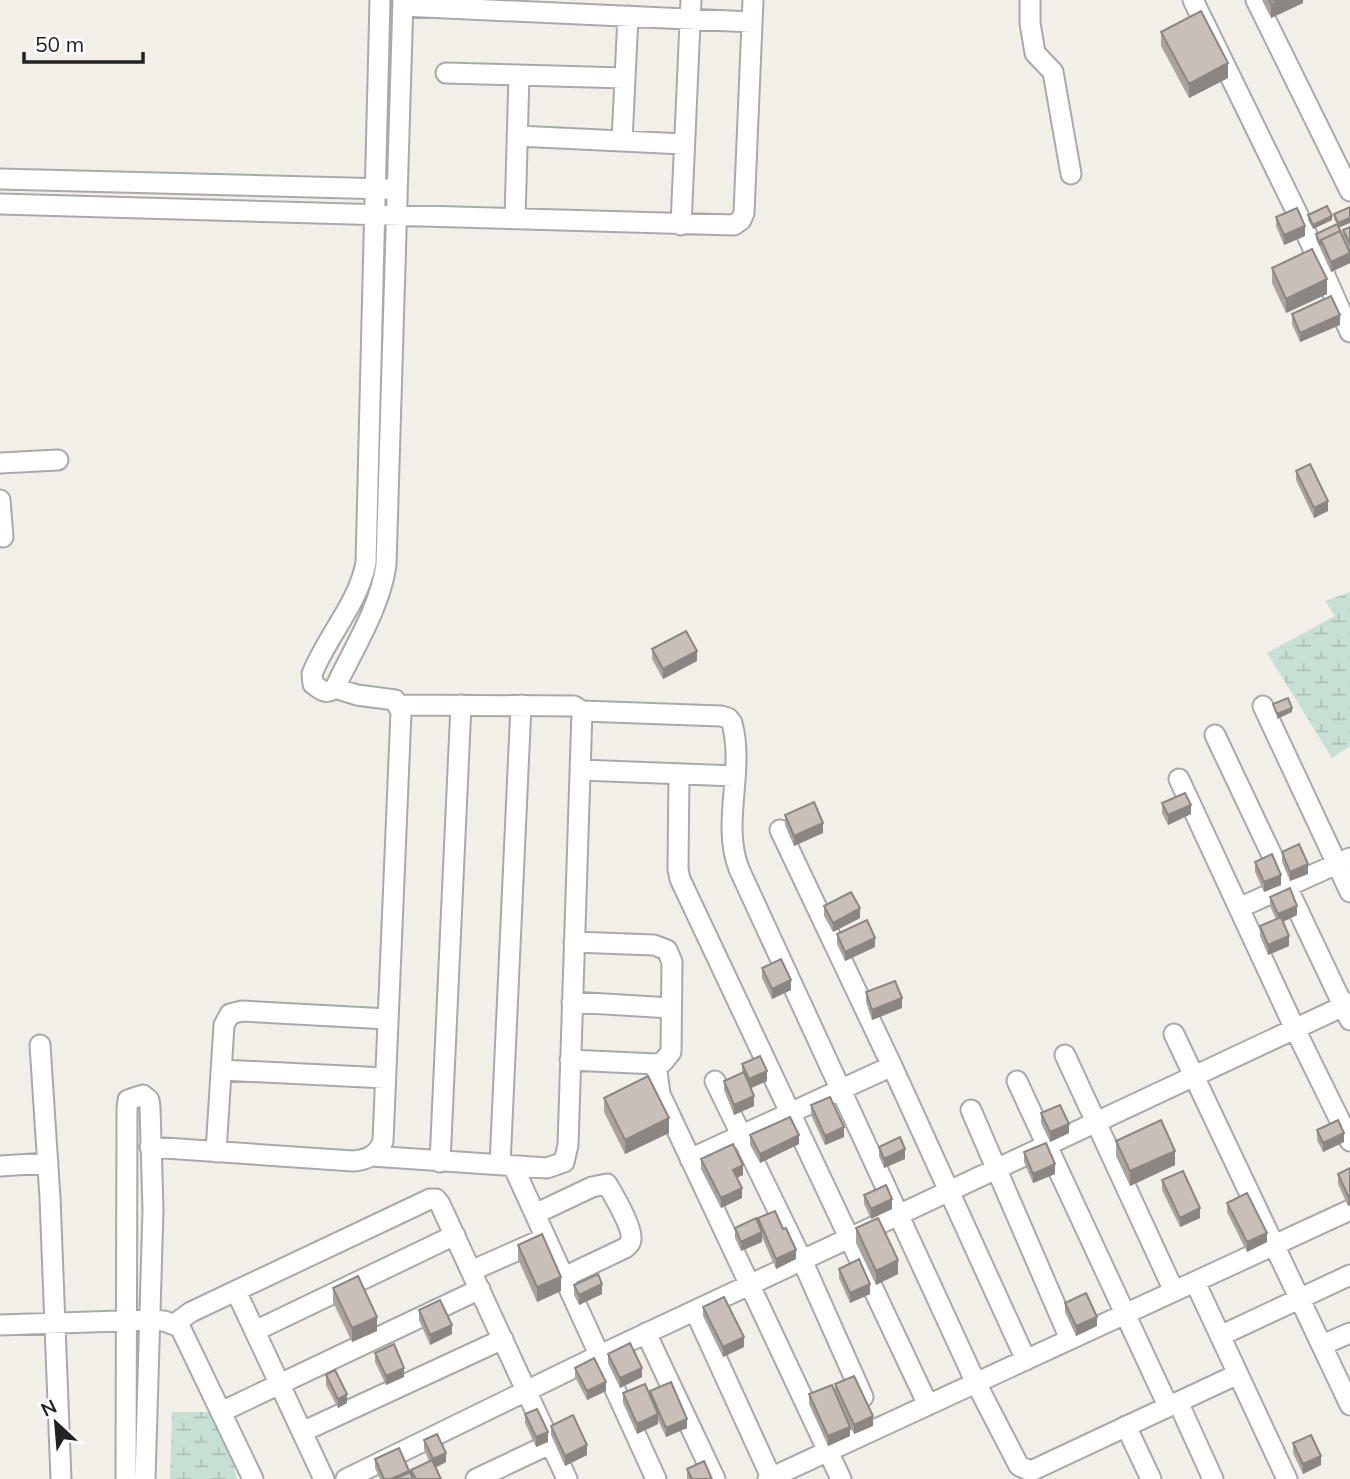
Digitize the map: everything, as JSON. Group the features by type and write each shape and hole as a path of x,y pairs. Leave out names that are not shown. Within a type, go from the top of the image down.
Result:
{"street":[{"path":"380,0 366,563 348,608 314,668 311,678 313,684 325,692 335,688 382,584 386,565 403,3 561,7 628,16 690,10 752,22"},
{"path":"0,204 734,225 741,220 744,213 753,0"},
{"path":"1030,0 1032,43 1040,60 1053,72 1071,174"},
{"path":"1193,0 1299,217 1350,332"},
{"path":"1256,0 1350,191"},
{"path":"681,225 690,10"},
{"path":"622,141 628,16"},
{"path":"446,72 625,78"},
{"path":"515,218 519,75"},
{"path":"517,136 684,144"},
{"path":"0,179 398,189"},
{"path":"0,463 58,460"},
{"path":"0,500 3,537"},
{"path":"335,688 357,695 389,698 399,705 383,1141 372,1156"},
{"path":"399,705 574,706 582,711 728,718 734,731 733,856 976,1383 1019,1466 1033,1475 1126,1426 1238,1374"},
{"path":"440,1162 461,705"},
{"path":"521,705 507,1166 536,1214 656,1479"},
{"path":"1263,706 1343,861 1350,892"},
{"path":"150,1147 353,1161 372,1156 547,1168 564,1162 568,1145 582,711"},
{"path":"346,1479 646,1333 997,1168 1295,1029 1348,1009 1215,735"},
{"path":"581,769 735,776"},
{"path":"679,774 680,879 928,1405"},
{"path":"1179,779 1350,1141"},
{"path":"780,830 892,1066 1026,1360"},
{"path":"1239,908 1343,861"},
{"path":"569,1060 656,1064 667,1059 671,1052 672,962 667,950 654,945 574,942"},
{"path":"572,1002 671,1008"},
{"path":"216,1152 224,1025 227,1018 236,1012 388,1019"},
{"path":"1174,1034 1350,1405"},
{"path":"40,1045 48,1163 61,1479"},
{"path":"1065,1055 1174,1292"},
{"path":"656,1064 660,1094 841,1479"},
{"path":"690,1159 892,1066"},
{"path":"221,1070 385,1078"},
{"path":"1017,1081 1124,1314 1213,1479"},
{"path":"715,1082 802,1260 877,1429"},
{"path":"126,1479 127,1109 128,1100 143,1095 149,1100 153,1210 145,1479"},
{"path":"971,1110 1070,1339"},
{"path":"0,1166 48,1163"},
{"path":"536,1214 592,1187 607,1184 629,1228 632,1236 625,1248 564,1277"},
{"path":"253,1479 180,1327 183,1316 430,1199 436,1199 440,1203 567,1479"},
{"path":"695,1311 769,1478 1350,1210"},
{"path":"255,1331 455,1236"},
{"path":"221,1412 475,1280 546,1238"},
{"path":"1220,1336 1350,1275"},
{"path":"1195,1282 1287,1479"},
{"path":"236,1290 324,1479"},
{"path":"0,1325 149,1320 164,1321 180,1327"},
{"path":"646,1333 715,1479"},
{"path":"1322,1345 1350,1333"},
{"path":"302,1432 503,1339"},
{"path":"1126,1426 1151,1479"},
{"path":"476,1479 552,1443"}],"green space":[{"path":"1350,592 1350,746 1332,758 1267,653 1335,616 1325,601"},
{"path":"172,1412 221,1412 237,1479 170,1479"}],"building":[{"path":"1201,11 1228,63 1189,84 1161,32"},
{"path":"1327,206 1332,216 1313,225 1308,215"},
{"path":"1350,207 1350,218 1338,223 1334,214"},
{"path":"1297,208 1305,226 1284,235 1276,217"},
{"path":"1337,224 1342,234 1340,231 1321,240 1320,244 1316,234"},
{"path":"1350,227 1350,244 1343,230"},
{"path":"1340,231 1350,253 1331,262 1321,240"},
{"path":"1312,249 1327,279 1286,299 1272,268"},
{"path":"1331,296 1340,315 1300,333 1292,314"},
{"path":"1310,464 1328,501 1314,508 1296,471"},
{"path":"686,631 697,651 663,669 652,649"},
{"path":"1288,698 1292,708 1277,714 1273,704"},
{"path":"1185,793 1191,805 1168,815 1162,803"},
{"path":"814,802 823,823 794,836 785,815"},
{"path":"1299,844 1308,864 1290,872 1282,852"},
{"path":"1272,854 1281,875 1264,882 1255,862"},
{"path":"1290,888 1297,906 1278,914 1270,897"},
{"path":"851,892 860,908 833,923 824,906"},
{"path":"1281,917 1289,936 1268,945 1260,926"},
{"path":"867,920 875,938 845,952 837,934"},
{"path":"781,959 791,980 772,989 762,968"},
{"path":"895,981 902,998 872,1010 866,992"},
{"path":"760,1056 767,1071 749,1079 742,1064"},
{"path":"744,1072 754,1096 734,1105 724,1081"},
{"path":"648,1076 669,1118 625,1140 604,1098"},
{"path":"830,1097 844,1127 825,1136 811,1105"},
{"path":"1060,1105 1069,1124 1050,1132 1041,1113"},
{"path":"790,1117 799,1135 760,1154 750,1135"},
{"path":"1161,1120 1175,1151 1130,1171 1116,1141"},
{"path":"1338,1120 1344,1133 1323,1143 1317,1130"},
{"path":"900,1137 905,1149 884,1159 879,1147"},
{"path":"1046,1143 1055,1164 1033,1174 1024,1152"},
{"path":"733,1144 743,1165 733,1170 742,1188 721,1198 701,1159"},
{"path":"1350,1168 1350,1195 1348,1196 1338,1174"},
{"path":"1183,1171 1200,1208 1180,1218 1162,1180"},
{"path":"886,1185 892,1199 871,1209 864,1195"},
{"path":"1247,1193 1267,1233 1247,1242 1227,1203"},
{"path":"775,1211 796,1250 776,1259 758,1218"},
{"path":"756,1218 762,1232 741,1242 735,1228"},
{"path":"878,1218 898,1260 876,1271 856,1228"},
{"path":"542,1234 561,1277 537,1287 518,1245"},
{"path":"859,1259 870,1284 850,1293 839,1269"},
{"path":"598,1274 602,1284 579,1295 574,1285"},
{"path":"358,1276 377,1317 352,1328 333,1288"},
{"path":"1086,1293 1097,1317 1076,1326 1065,1303"},
{"path":"724,1297 744,1337 723,1347 703,1307"},
{"path":"440,1300 452,1325 430,1335 419,1310"},
{"path":"630,1343 642,1368 620,1378 608,1354"},
{"path":"394,1344 404,1368 386,1376 375,1353"},
{"path":"594,1358 606,1382 587,1391 575,1368"},
{"path":"335,1370 347,1394 338,1399 326,1375"},
{"path":"854,1376 873,1416 854,1425 835,1384"},
{"path":"671,1382 687,1419 666,1428 650,1391"},
{"path":"645,1384 658,1414 637,1424 623,1393"},
{"path":"832,1385 850,1427 828,1436 809,1394"},
{"path":"537,1409 548,1432 536,1437 525,1414"},
{"path":"573,1415 587,1445 565,1456 551,1426"},
{"path":"437,1434 446,1453 433,1459 424,1440"},
{"path":"1311,1435 1321,1456 1303,1464 1293,1443"},
{"path":"399,1448 409,1471 391,1479 384,1479 375,1459"},
{"path":"432,1460 441,1479 416,1479 411,1470"},
{"path":"704,1461 712,1479 692,1479 687,1469"},
{"path":"410,1472 413,1479 395,1479"}]}
